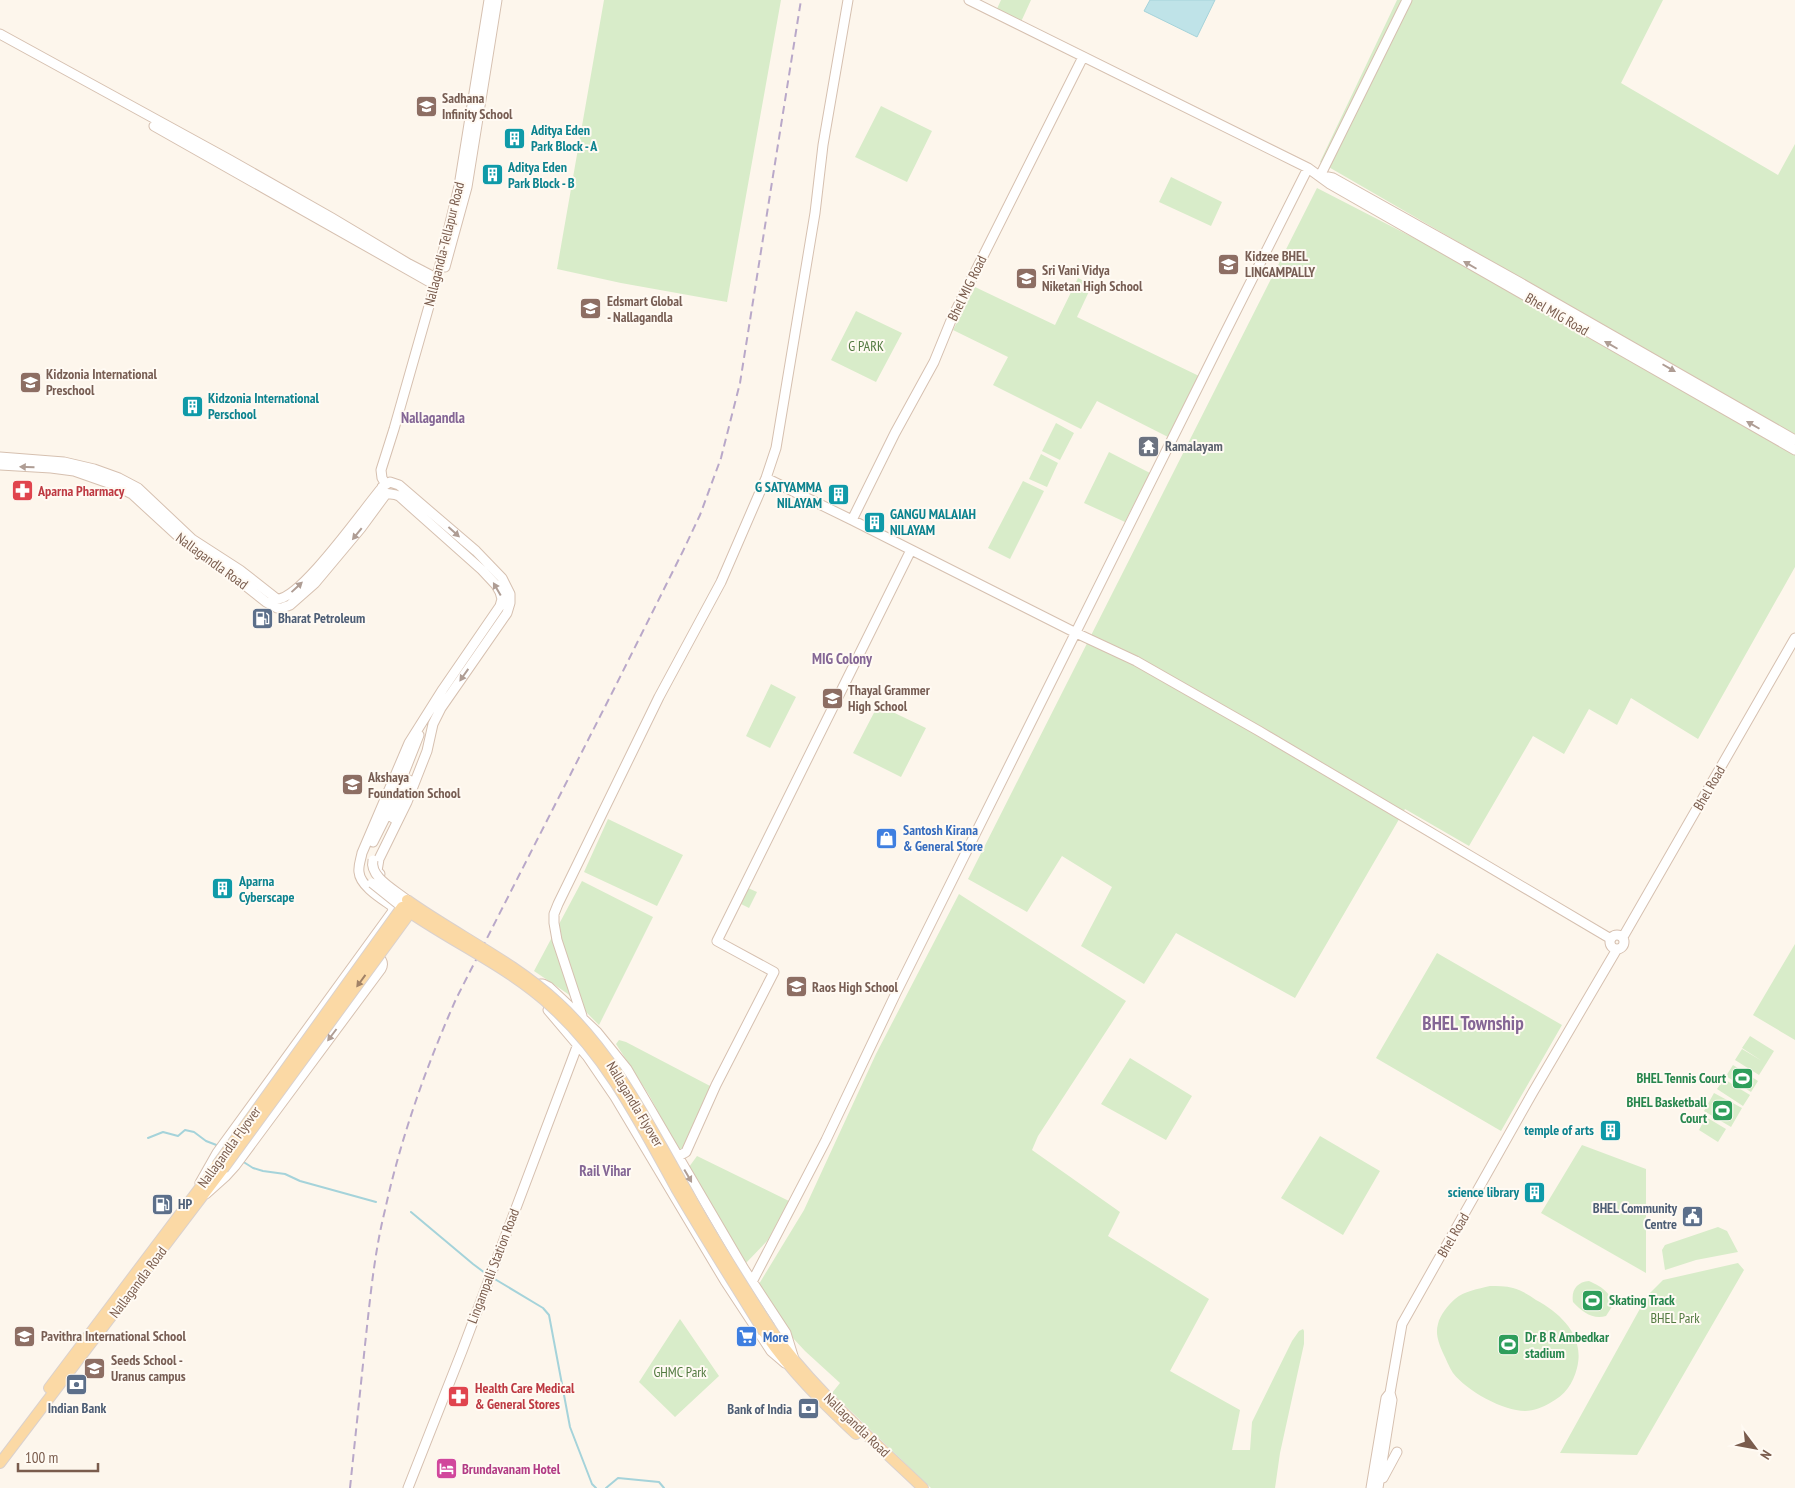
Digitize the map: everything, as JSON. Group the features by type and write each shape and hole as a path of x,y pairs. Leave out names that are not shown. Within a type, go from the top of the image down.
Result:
{"main road":[{"name":"Nallagandla Flyover","path":"199,1194 405,907 527,986 552,1007 579,1034 621,1091 683,1200 767,1330 791,1362"},
{"name":"Nallagandla Road","path":"0,1453 199,1194"},
{"name":"Nallagandla Road","path":"0,1463 199,1194"},
{"name":"Nallagandla Road","path":"791,1362 821,1400 913,1488"},
{"name":"Nallagandla Road","path":"791,1362 923,1488"}],"street":[{"name":"Nallagandla-Tellapur Road","path":"385,487 388,468 459,186 489,0"},
{"name":"Nallagandla-Tellapur Road","path":"412,377 467,187 497,0"},
{"path":"582,1016 557,940 554,914 659,697 721,582 766,478 776,448 815,213 823,144 848,0"},
{"name":"Bhel MIG Road","path":"969,0 1308,168 1330,184 1795,450"},
{"path":"1320,176 1407,0"},
{"path":"0,34 237,164 332,218 436,281"},
{"path":"0,40 436,281"},
{"name":"Bhel MIG Road","path":"852,520 895,433 934,362 952,318 1083,57"},
{"path":"752,1282 815,1163 896,993 1308,168"},
{"name":"Bhel MIG Road","path":"1320,176 1333,178 1795,440"},
{"name":"Nallagandla Road","path":"0,457 64,462 94,469 119,478 138,488 187,534 240,570 277,599 286,597 307,578 385,487"},
{"name":"Nallagandla Road","path":"0,465 74,471 127,491 138,497 182,540 224,568 262,599 277,608 290,605 315,584 362,528 385,487"},
{"path":"766,478 1076,633 1136,661 1611,939"},
{"path":"385,487 399,485 476,551 502,578 509,589 509,608 476,650"},
{"path":"385,487 403,499 482,570 500,592 502,599 498,612 441,708 405,750 360,862 361,879 382,899 405,907"},
{"path":"677,1157 686,1152 716,1085 774,972 717,941 911,550"},
{"name":"Bhel Road","path":"1623,937 1795,638"},
{"path":"405,907 399,889 377,871 377,864 407,802 427,751 429,721"},
{"name":"Nallagandla Flyover","path":"405,907 368,880 365,875 364,864 365,857 416,754 429,721"},
{"path":"382,899 390,883"},
{"path":"366,948 381,959 381,969 235,1166 213,1190 199,1194 202,1178 230,1134 393,911 405,907"},
{"path":"1616,934 1623,937 1625,941 1624,946 1617,949 1611,946 1611,939 1616,934"},
{"name":"Bhel Road","path":"1372,1488 1386,1398 1390,1392 1402,1324 1533,1092 1617,949"},
{"path":"360,957 376,968 381,969"},
{"path":"540,984 549,987 582,1016 612,1049 638,1085 677,1157 752,1282 786,1333 791,1362 771,1351 725,1281 615,1097 578,1044 535,998 536,988 540,984"},
{"name":"Lingampalli Station Road","path":"408,1488 578,1044 582,1016"},
{"path":"578,1044 597,1032"},
{"path":"615,1097 638,1085"},
{"path":"1378,1488 1392,1400 1390,1392"},
{"path":"1378,1488 1397,1452"}],"green space":[{"path":"604,0 781,0 727,302 621,283 557,269"},
{"path":"1001,0 1031,0 1020,24 996,11"},
{"path":"1397,0 1663,0 1621,83 1778,175 1795,144 1795,437 1320,162"},
{"path":"881,106 932,131 907,182 855,157"},
{"path":"1171,177 1222,202 1211,226 1159,202"},
{"path":"1317,188 1515,290 1795,450 1795,567 1698,739 1631,698 1617,725 1589,709 1564,754 1533,736 1469,846 1405,809 1295,998 1176,933 1144,984 1081,946 1112,887 1062,856 1027,912 968,879"},
{"path":"1078,278 1092,285 1077,317 1199,376 1168,437 1097,401 1081,429 993,385 1008,357 953,330 975,287 1055,325"},
{"name":"G PARK","path":"856,311 902,333 876,382 831,360"},
{"path":"1056,423 1074,433 1060,460 1042,451"},
{"path":"1109,452 1150,473 1125,522 1084,503"},
{"path":"1041,454 1058,463 1047,487 1029,479"},
{"path":"1023,481 1044,491 1010,559 988,548"},
{"path":"771,684 796,697 770,748 746,736"},
{"path":"878,705 926,728 901,777 853,753"},
{"path":"608,819 683,855 657,906 584,872"},
{"path":"582,881 653,917 599,1025 568,994 534,971"},
{"path":"748,888 757,892 749,908 741,904"},
{"path":"959,894 1126,1001 1038,1136 1032,1150 1120,1212 1108,1236 1209,1299 1170,1371 1240,1410 1232,1450 1250,1450 1252,1422 1292,1341 1299,1331 1303,1329 1304,1344 1280,1453 1275,1488 931,1488 832,1393 840,1383 792,1337 759,1284 804,1210 876,1054"},
{"path":"1795,944 1795,1040 1753,1015"},
{"path":"1437,953 1562,1025 1501,1131 1376,1058"},
{"path":"1750,1036 1774,1051 1759,1075 1735,1060 1742,1049 1762,1061 1742,1048"},
{"path":"619,1040 712,1087 685,1148 682,1150 677,1147 649,1095 616,1044"},
{"path":"1130,1058 1192,1096 1166,1140 1101,1104"},
{"name":"BHEL Tennis Court","path":"1733,1065 1758,1081 1751,1092 1726,1076"},
{"name":"BHEL Tennis Court","path":"1724,1079 1750,1095 1743,1106 1717,1089"},
{"name":"BHEL Basketball Court","path":"1714,1093 1742,1108 1731,1127 1704,1111"},
{"path":"1706,1117 1726,1129 1718,1142 1699,1130"},
{"path":"1320,1136 1380,1171 1343,1235 1281,1198"},
{"path":"1582,1145 1646,1169 1646,1273 1541,1213"},
{"path":"697,1156 789,1201 768,1240 746,1263 689,1167"},
{"path":"1718,1227 1727,1231 1738,1252 1696,1260 1665,1270 1662,1250 1665,1245"},
{"name":"BHEL Park","path":"1738,1263 1744,1270 1637,1455 1560,1453 1647,1296 1663,1280"},
{"name":"Skating Track","path":"1589,1281 1601,1287 1612,1300 1613,1305 1606,1316 1592,1316 1573,1302 1573,1294 1576,1287 1581,1283"},
{"name":"Dr B R Ambedkar stadium","path":"1490,1286 1510,1287 1519,1290 1546,1306 1563,1319 1578,1346 1577,1368 1568,1388 1550,1403 1535,1410 1525,1411 1506,1408 1486,1399 1467,1387 1453,1373 1438,1339 1437,1328 1439,1321 1450,1304 1463,1294"},
{"name":"GHMC Park","path":"680,1319 719,1376 675,1417 639,1382"}],"water":[{"path":"1150,0 1215,0 1197,37 1144,11"}],"waterway":[{"path":"148,1138 163,1132 178,1136 185,1130 194,1132 206,1141 219,1146"},
{"path":"242,1161 253,1168 285,1174 300,1181 376,1202"},
{"path":"411,1212 485,1273"},
{"path":"493,1278 543,1308 549,1315 570,1427 592,1484 596,1488"},
{"path":"606,1488 618,1478 659,1482 664,1488"}],"railway":[{"path":"350,1488 371,1294 381,1227 391,1183 407,1129 434,1050 456,999 683,551 700,515 721,458 740,383 801,0"}],"place":[{"name":"Sadhana Infinity School","path":"426,106"},
{"name":"Aditya Eden Park Block - A","path":"515,138"},
{"name":"Aditya Eden Park Block - B","path":"492,175"},
{"name":"Kidzee BHEL LINGAMPALLY","path":"1229,264"},
{"name":"Sri Vani Vidya Niketan High School","path":"1026,278"},
{"name":"Edsmart Global - Nallagandla","path":"591,309"},
{"name":"Kidzonia International Preschool","path":"30,382"},
{"name":"Kidzonia International Perschool","path":"192,406"},
{"name":"Ramalayam","path":"1149,446"},
{"name":"Aparna Pharmacy","path":"22,491"},
{"name":"G SATYAMMA NILAYAM","path":"838,495"},
{"name":"GANGU MALAIAH NILAYAM","path":"874,522"},
{"name":"Bharat Petroleum","path":"262,618"},
{"name":"Thayal Grammer High School","path":"832,698"},
{"name":"Akshaya Foundation School","path":"352,785"},
{"name":"Santosh Kirana & General Store","path":"887,838"},
{"name":"Aparna Cyberscape","path":"223,889"},
{"name":"Raos High School","path":"796,987"},
{"name":"BHEL Tennis Court","path":"1742,1078"},
{"name":"BHEL Basketball Court","path":"1723,1110"},
{"name":"temple of arts","path":"1610,1130"},
{"name":"science library","path":"1535,1192"},
{"name":"HP","path":"162,1204"},
{"name":"BHEL Community Centre","path":"1693,1216"},
{"name":"Skating Track","path":"1593,1300"},
{"name":"Pavithra International School","path":"25,1336"},
{"name":"More","path":"747,1337"},
{"name":"Dr B R Ambedkar stadium","path":"1509,1345"},
{"name":"Seeds School - Uranus campus","path":"95,1368"},
{"name":"Indian Bank","path":"77,1385"},
{"name":"Health Care Medical & General Stores","path":"459,1396"},
{"name":"Bank of India","path":"808,1409"},
{"name":"Brundavanam Hotel","path":"446,1469"}],"district":[{"name":"Nallagandla","path":"433,418"},
{"name":"MIG Colony","path":"842,659"},
{"name":"BHEL Township","path":"1473,1023"},
{"name":"Rail Vihar","path":"605,1171"}]}
